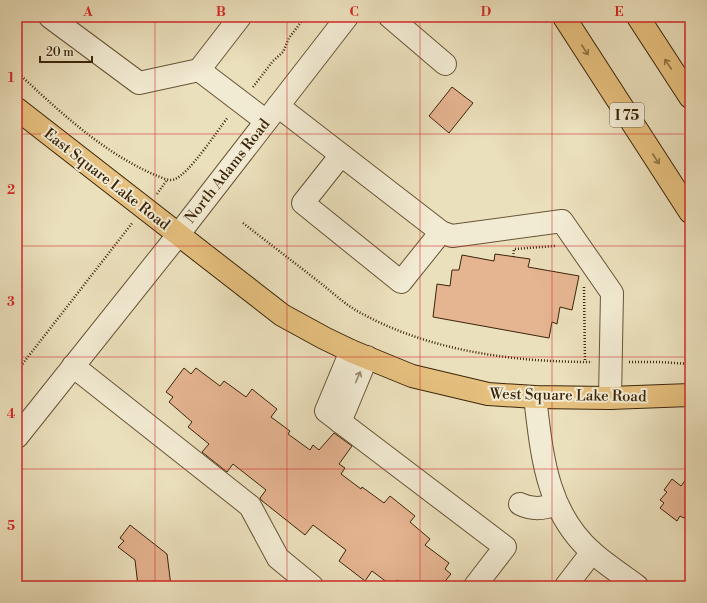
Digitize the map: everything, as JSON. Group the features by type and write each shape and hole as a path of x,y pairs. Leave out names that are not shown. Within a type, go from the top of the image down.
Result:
{"main road":[{"name":"I 75","path":"564,17 690,212"},
{"path":"638,17 690,97"},
{"name":"East Square Lake Road","path":"17,109 178,235"},
{"name":"West Square Lake Road","path":"178,235 282,315 324,338 412,376 488,394 536,397 610,398 690,395"}],"street":[{"path":"54,18 139,83 199,70 240,17"},
{"path":"390,17 445,64"},
{"name":"North Adams Road","path":"17,437 178,235 342,19"},
{"path":"199,70 341,155 441,232 452,236 562,221 612,293 612,363 610,398"},
{"path":"341,155 303,203 402,282 441,232"},
{"path":"359,354 333,417 505,547 475,586"},
{"path":"73,366 250,506 278,558 312,586"},
{"path":"536,397 544,463 547,478 556,504 574,533 592,552 637,586"},
{"path":"520,504 539,509 556,504"},
{"path":"566,586 592,552"}],"path":[{"path":"17,72 92,138 128,162 167,180 161,188"},
{"path":"243,223 358,312 386,326 408,334 448,346 516,359 560,363 660,362 690,364"},
{"path":"17,372 127,231"},
{"path":"514,257 514,249 560,245"},
{"path":"584,286 584,362"}],"building":[{"path":"452,87 473,103 449,133 429,116"},
{"path":"495,254 530,259 528,267 579,276 572,310 560,307 557,324 552,322 549,338 433,317 437,284 450,286 452,270 459,270 462,255 494,261"},
{"path":"184,368 191,374 196,368 220,386 224,381 246,397 252,389 277,409 271,417 290,431 288,434 310,450 313,445 319,450 334,433 352,446 339,464 345,468 341,474 361,489 362,487 384,503 390,496 415,516 410,522 430,539 425,545 449,563 445,569 451,574 441,586 405,586 397,580 392,586 372,571 365,581 339,561 346,550 313,525 305,535 261,500 260,498 266,490 233,464 227,472 202,452 209,444 188,427 192,422 169,402 173,397 166,392"},
{"path":"690,474 690,511 684,518 680,516 677,521 660,508 664,503 660,500 667,492 664,490 672,479 681,486"},
{"path":"130,525 167,554 171,586 138,586 135,560 118,547 124,541 120,538"}]}
